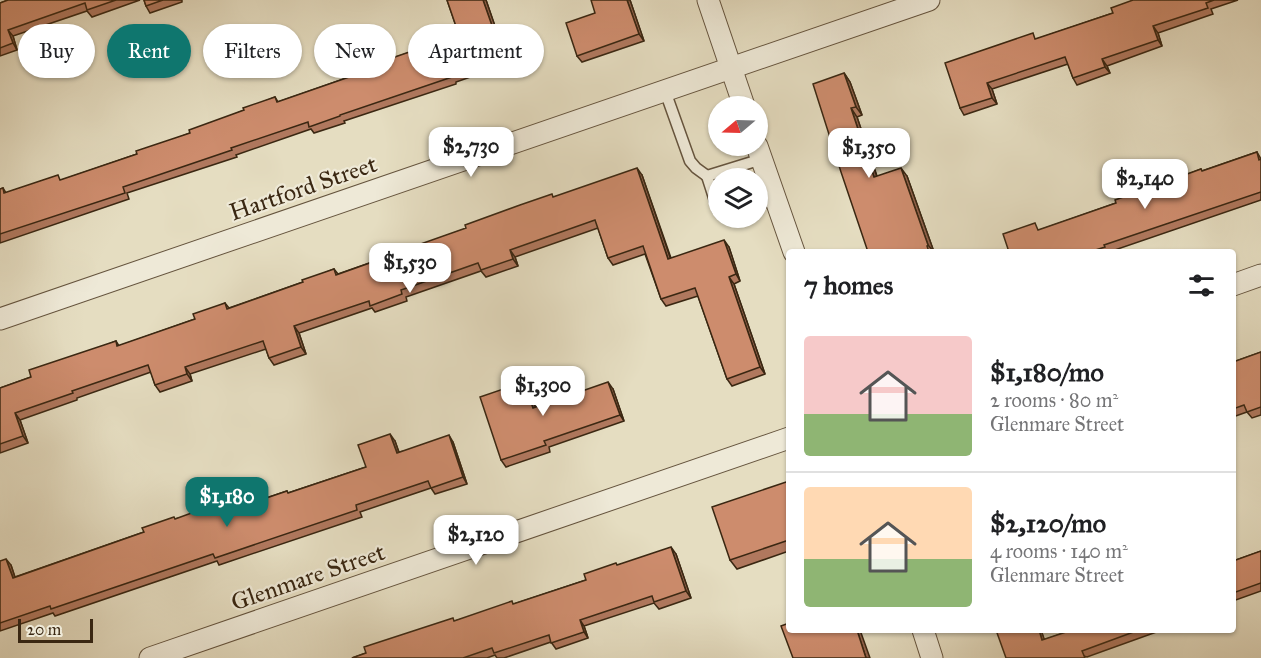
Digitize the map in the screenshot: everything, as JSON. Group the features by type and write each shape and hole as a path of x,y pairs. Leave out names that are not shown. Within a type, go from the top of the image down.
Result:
{"street":[{"path":"708,0 741,96"},
{"name":"Hartford Street","path":"0,319 929,0"},
{"path":"768,206 792,249"},
{"path":"1236,284 1261,275"},
{"name":"Glenmare Street","path":"150,658 786,439"},
{"path":"924,633 932,658"}],"lane":[{"path":"664,91 690,161 708,179"},
{"path":"707,176 751,156"}],"building":[{"path":"8,0 116,0 87,10 85,3 25,24 18,24 18,26 8,30 13,43 0,48 0,3"},
{"path":"144,0 163,0 146,6"},
{"path":"447,0 483,0 491,24 455,24"},
{"path":"591,0 627,0 639,34 577,56 566,23 595,13"},
{"path":"1133,0 1214,0 1206,3 1208,8 1153,26 1158,40 1102,59 1105,67 1073,78 1065,57 987,83 992,98 960,108 945,63 1033,33 1035,39 1113,13 1111,8"},
{"path":"408,52 408,78 449,78 309,127 308,122 231,148 232,150 123,187 125,193 0,234 0,189 3,188 4,193 58,175 60,180 137,154 136,151 190,133 189,130 275,97 277,102 346,78 396,78 396,57"},
{"path":"844,73 856,107 851,108 874,177 901,168 928,249 867,249 813,84"},
{"path":"1257,152 1259,160 1261,159 1261,192 1104,245 1105,247 1099,249 1008,249 1003,234 1035,223 1038,230 1116,203 1115,200 1201,169 1202,171"},
{"path":"637,168 668,259 724,240 736,274 729,277 760,367 727,379 695,288 661,299 643,246 608,258 595,220 510,250 513,259 481,270 478,263 401,290 402,294 370,306 369,301 294,326 301,347 269,358 263,341 185,367 187,374 155,385 148,365 72,391 73,393 15,413 23,436 0,444 0,388 31,377 29,370 116,341 117,346 195,319 193,314 225,303 227,309 334,269 336,275 466,228 465,225 520,205 552,194 553,197"},
{"path":"1261,352 1261,407 1247,412 1244,405 1236,408 1236,361"},
{"path":"524,382 533,408 608,382 620,415 544,441 546,445 501,460 480,397"},
{"path":"390,434 397,453 449,435 463,477 431,488 428,481 356,505 357,510 215,558 213,554 51,609 50,606 0,623 0,561 6,559 13,578 144,532 142,528 230,499 234,509 287,491 288,493 366,467 358,445"},
{"path":"786,482 786,541 730,560 712,507"},
{"path":"671,547 686,591 654,602 652,596 580,620 584,632 551,643 549,635 494,653 492,648 463,658 352,658 366,653 364,647 453,618 454,621 512,601 513,604 586,580 584,574"},
{"path":"1261,551 1261,583 1236,592 1236,560"},
{"path":"786,624 786,633 858,633 866,658 793,658 781,626"},
{"path":"997,633 1040,633 1042,640 1063,633 1131,633 1082,651 1085,658 1006,658"}]}
